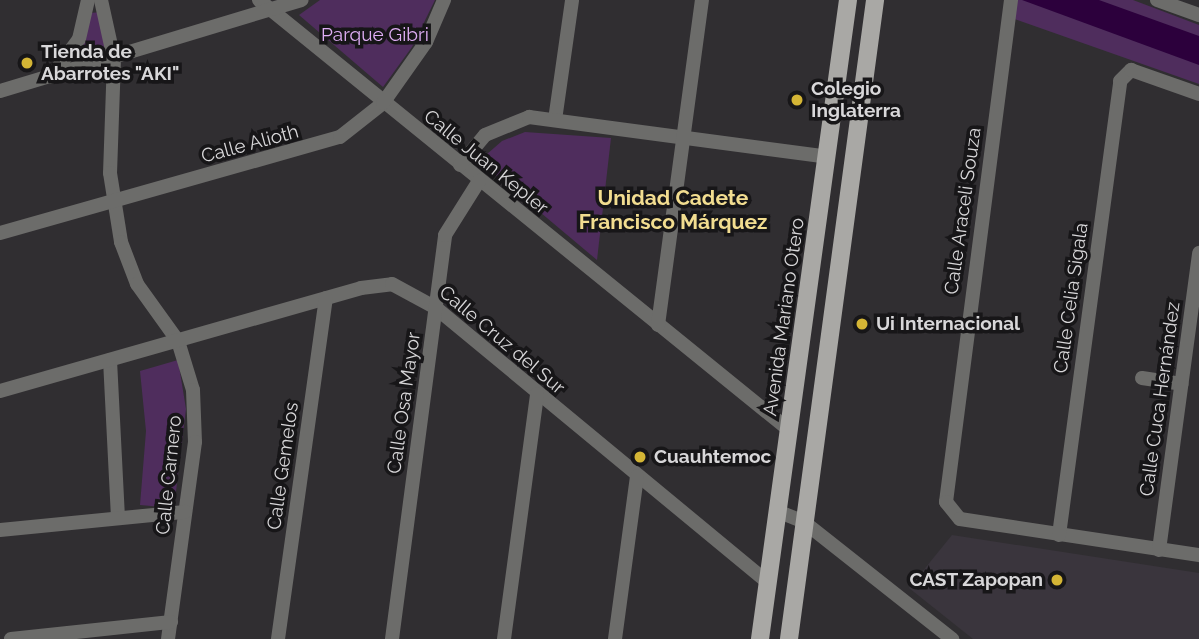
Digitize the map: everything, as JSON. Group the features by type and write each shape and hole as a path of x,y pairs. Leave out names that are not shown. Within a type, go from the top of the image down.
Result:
{"main road":[{"name":"Avenida Mariano Otero","path":"760,639 848,0"},
{"path":"789,639 875,0"}],"street":[{"path":"51,77 79,39 88,0"},
{"name":"Calle Carnero","path":"101,0 114,59 112,201 127,263 178,341 189,368 195,411 168,639"},
{"name":"Calle Juan Kepler","path":"259,0 789,430"},
{"path":"0,91 272,12 302,0"},
{"name":"Calle Alioth","path":"0,233 340,137 383,103 426,42 444,0"},
{"path":"555,120 572,0"},
{"path":"658,324 702,0"},
{"name":"Calle Araceli Souza","path":"1011,0 945,494 948,510 960,519 1059,536"},
{"path":"1157,0 1199,15"},
{"name":"Calle Celia Sigala","path":"1059,536 1120,81 1131,70 1199,94"},
{"path":"460,165 496,128 529,117 683,135 827,157"},
{"name":"Calle Osa Mayor","path":"392,639 445,235 479,181"},
{"name":"Calle Cuca Hernández","path":"1159,550 1199,253"},
{"name":"Calle Cruz del Sur","path":"0,391 326,298 392,284 436,308 768,583"},
{"name":"Calle Gemelos","path":"278,639 326,298"},
{"path":"110,360 118,518"},
{"path":"1143,378 1182,384"},
{"path":"504,639 537,394"},
{"path":"615,639 637,476"},
{"path":"777,511 804,523 934,632 952,639"},
{"path":"0,530 185,512"},
{"path":"1059,536 1199,555"},
{"path":"11,639 171,621"}],"shaded area":[{"path":"1022,0 1099,0 1199,36 1199,65"},
{"name":"CAST Zapopan","path":"952,535 1199,573 1199,639 973,639 909,588"}],"green space":[{"name":"Parque Gibri","path":"320,0 435,0 412,47 383,87 299,15"},
{"path":"1012,0 1133,0 1199,25 1199,84 1009,17"},
{"path":"102,12 105,55 77,61 90,13"},
{"path":"525,132 611,138 597,260 479,161 502,141"},
{"path":"178,360 186,409 174,508 140,505 146,431 140,371"}],"place":[{"name":"Tienda de Abarrotes \"AKI\"","path":"27,63"},
{"name":"Colegio Inglaterra","path":"797,100"},
{"name":"Ui Internacional","path":"862,324"},
{"name":"Cuauhtemoc","path":"640,457"},
{"name":"CAST Zapopan","path":"1057,580"}],"district":[{"name":"Unidad Cadete Francisco Márquez","path":"673,210"}]}
